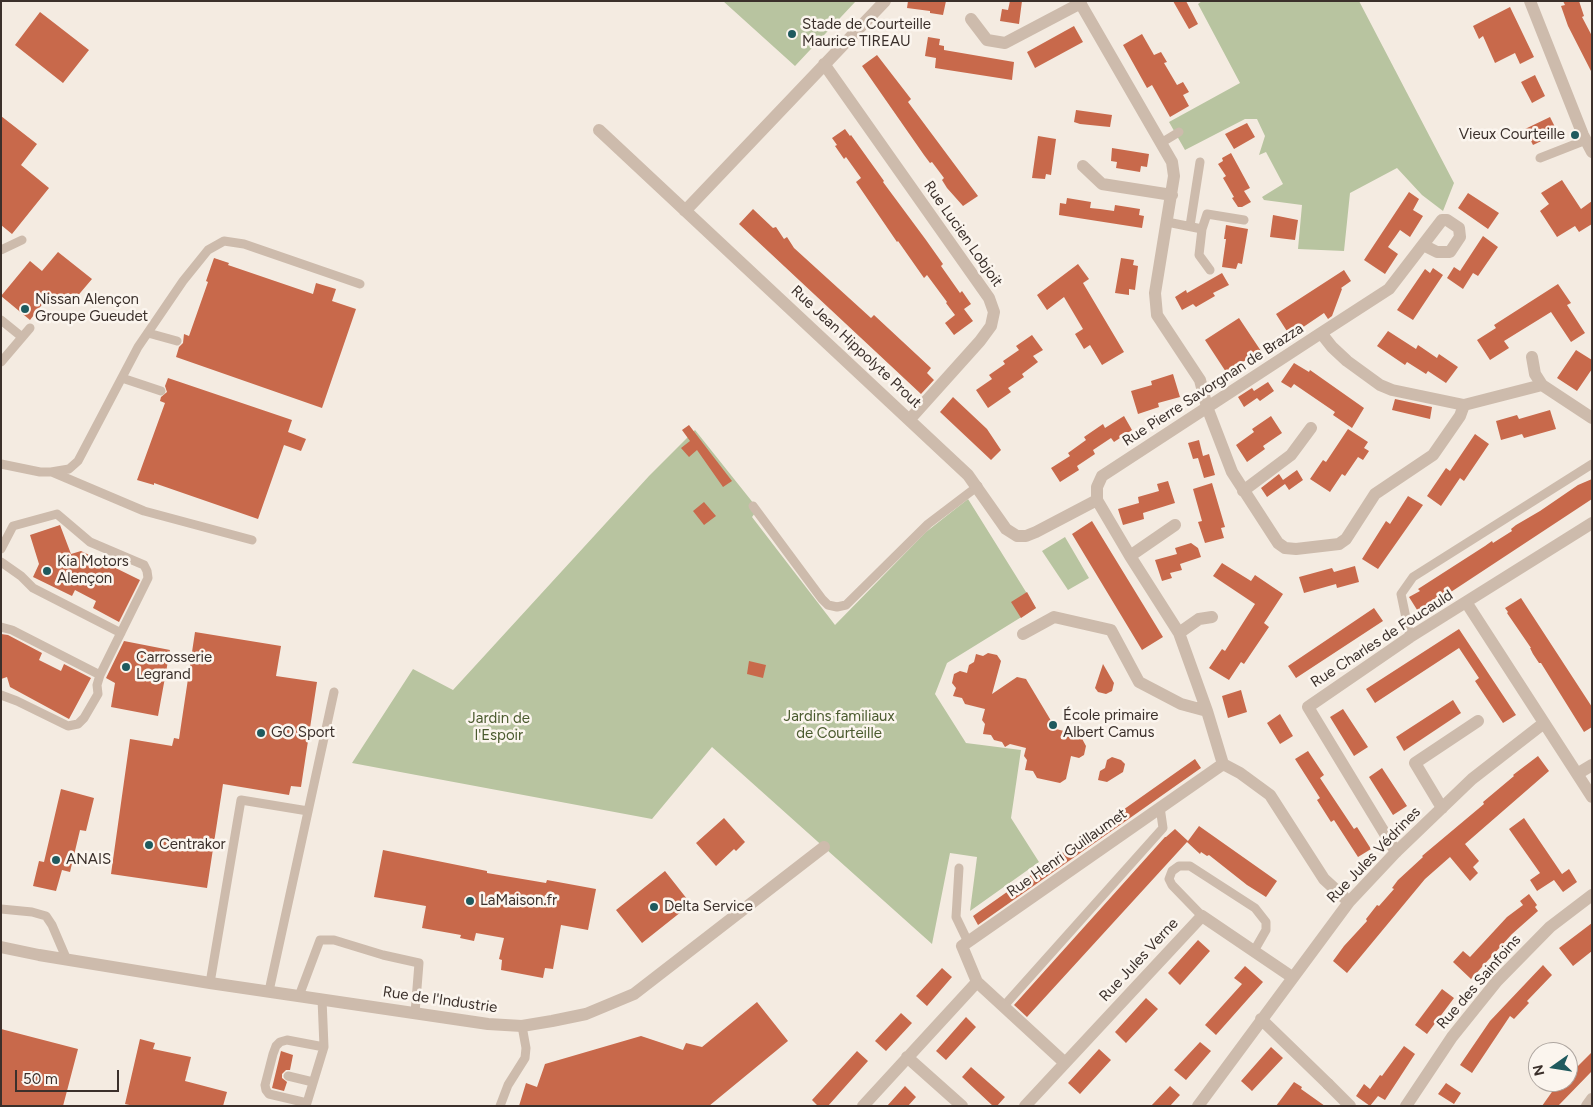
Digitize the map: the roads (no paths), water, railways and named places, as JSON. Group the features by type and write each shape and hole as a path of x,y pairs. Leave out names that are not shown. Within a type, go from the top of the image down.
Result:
{"street":[{"path":"685,211 885,1"},
{"path":"1530,1 1589,146"},
{"path":"971,19 987,40 1005,43 1080,2 1172,162 1174,176 1156,293 1157,315 1200,380 1207,407 1228,464 1243,491 1278,543 1285,548 1296,548 1339,544 1346,539 1376,494 1433,455 1460,416 1464,405"},
{"name":"Rue Lucien Lobjoit","path":"824,64 989,298 994,312 991,326 980,341 910,419"},
{"name":"Rue Jean Hippolyte Prout","path":"599,130 968,475 978,486 1003,524 1017,536 1026,536 1036,532 1097,494"},
{"path":"1083,166 1102,184 1172,195"},
{"path":"1322,333 1389,289 1423,245"},
{"name":"Rue Pierre Savorgnan de Brazza","path":"1097,494 1102,476 1322,333 1332,347 1346,361 1380,385 1392,390 1464,405 1542,385"},
{"path":"1532,357 1535,374 1542,385 1592,418"},
{"path":"1243,491 1291,455 1311,428"},
{"path":"1097,494 1130,556 1179,633 1207,711 1222,764 1240,773 1270,795 1324,879 1349,902"},
{"name":"Rue Charles de Foucauld","path":"1396,852 1308,707 1410,638 1592,523"},
{"path":"1130,556 1175,525"},
{"path":"1466,602 1592,797"},
{"path":"1022,634 1054,617 1112,630 1139,682 1181,704 1207,711"},
{"path":"1179,633 1199,619 1212,617"},
{"path":"1442,808 1414,763 1478,721"},
{"name":"Rue Jules Védrines","path":"1198,1106 1292,976 1349,902 1396,852 1472,780 1544,723"},
{"name":"Rue Henri Guillaumet","path":"968,942 1222,764"},
{"path":"1577,774 1592,765"},
{"name":"Rue de l'Industrie","path":"1,947 67,960 269,992 488,1024 522,1026 586,1014 634,994 824,847"},
{"name":"Rue des Sainfoins","path":"1406,1106 1452,1037 1497,981 1550,927 1592,895"},
{"path":"1202,916 1292,976"},
{"name":"Rue Jules Verne","path":"1025,1106 1202,916"},
{"path":"968,942 962,946 977,982 1065,1063"},
{"path":"863,1106 977,982"},
{"path":"1261,1020 1350,1106"},
{"path":"907,1057 962,1106"},
{"path":"1587,1106 1592,1099"}],"lane":[{"path":"1161,143 1179,132"},
{"path":"1540,158 1589,146"},
{"path":"1190,226 1200,162"},
{"path":"1210,270 1199,255 1202,229 1207,214 1244,220"},
{"path":"1167,222 1202,229"},
{"path":"1,250 22,240"},
{"path":"1,464 40,472 51,472 69,469 78,462 138,347 183,282 208,250 224,241 244,244 360,284"},
{"path":"1,320 22,337"},
{"path":"1,362 30,328"},
{"path":"148,333 177,341"},
{"path":"122,378 160,391"},
{"path":"1410,638 1401,594 1412,577 1592,464"},
{"path":"51,472 144,511 252,540"},
{"path":"753,506 822,599 828,605 837,607 846,605 928,524 978,486"},
{"path":"1,549 13,526 57,514 90,542 144,565 148,578 100,674 97,685 98,694 84,718 78,724 68,726 18,701 1,695"},
{"path":"1,562 34,588 121,632"},
{"path":"1,627 12,630 100,674"},
{"path":"269,992 334,692"},
{"path":"210,983 241,800 308,811"},
{"path":"1003,1007 1163,828 1160,807"},
{"path":"1202,916 1172,885 1169,879 1172,871 1179,866 1190,866 1255,908 1266,922 1266,930 1254,951"},
{"path":"959,868 956,917 968,942"},
{"path":"1,909 32,912 46,916 52,925 67,960"},
{"path":"299,996 320,940 334,940 383,955 418,963 415,1013"},
{"path":"322,999 324,1046 307,1104 269,1094 265,1085 272,1072 276,1046 280,1042 287,1040 324,1046"},
{"path":"500,1106 508,1085 525,1058 526,1048 522,1026"},
{"path":"288,1076 313,1082"}],"place":[{"name":"Stade de Courteille Maurice TIREAU","path":"792,34"},
{"name":"Vieux Courteille","path":"1575,135"},
{"name":"Nissan Alençon Groupe Gueudet","path":"25,309"},
{"name":"Kia Motors Alençon","path":"47,571"},
{"name":"Carrosserie Legrand","path":"126,667"},
{"name":"École primaire Albert Camus","path":"1053,725"},
{"name":"GO Sport","path":"261,733"},
{"name":"Centrakor","path":"149,845"},
{"name":"ANAIS","path":"56,860"},
{"name":"LaMaison.fr","path":"470,901"},
{"name":"Delta Service","path":"654,907"}],"park label":[{"name":"Jardins familiaux de Courteille","path":"839,726"},
{"name":"Jardin de l'Espoir","path":"499,728"}]}
